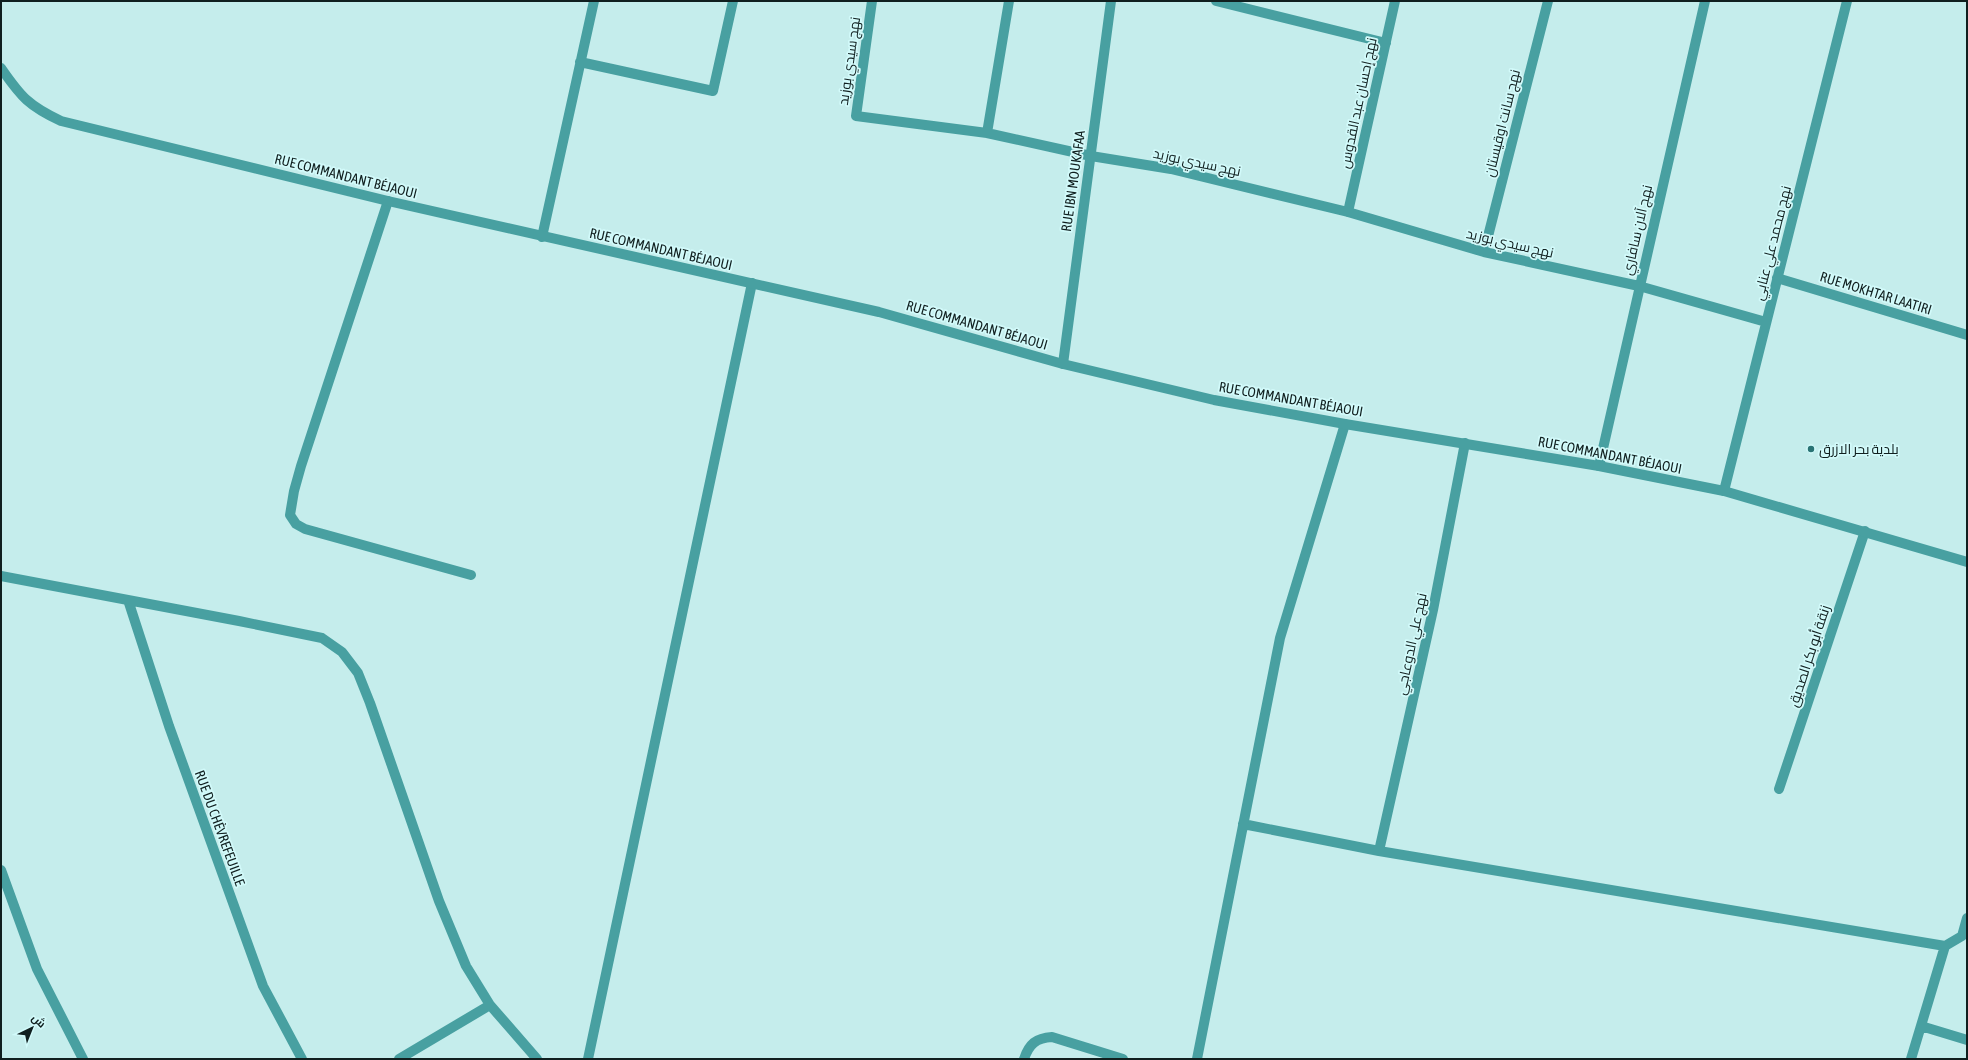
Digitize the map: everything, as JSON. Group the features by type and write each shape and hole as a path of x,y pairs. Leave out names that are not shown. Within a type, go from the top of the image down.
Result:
{"street":[{"path":"542,237 594,1"},
{"path":"580,62 713,91 733,1"},
{"name":"نهج سيدي بوزيد","path":"872,1 856,116 987,133 1091,156 1172,169 1348,212 1484,252 1639,286 1766,322"},
{"path":"987,133 1009,1"},
{"name":"RUE IBN MOUKAFAA","path":"1063,364 1112,1"},
{"path":"1216,1 1386,43"},
{"name":"نهج إحسان عبد القدوس","path":"1348,212 1395,1"},
{"name":"نهج سانت اوقيستان","path":"1484,252 1548,1"},
{"name":"نهج آلان سافاري","path":"1599,466 1705,1"},
{"name":"نهج محمد علي عنابي","path":"1724,491 1847,1"},
{"name":"RUE COMMANDANT BÉJAOUI","path":"1,68 19,94 39,111 61,122 542,237 879,312 1063,364 1214,400 1345,424 1599,466 1724,491 1967,562"},
{"path":"388,201 301,466 294,491 290,516 296,524 305,529 471,575"},
{"name":"RUE MOKHTAR LAATIRI","path":"1777,278 1967,335"},
{"path":"588,1059 752,283"},
{"path":"1197,1059 1280,638 1345,424"},
{"name":"نهج علي الدوعاجي","path":"1379,851 1433,610 1465,443"},
{"name":"زنقة أبو بكر الصديق","path":"1779,788 1865,531"},
{"path":"1,576 322,638 342,652 358,674 370,703 439,901 463,959 490,1005 537,1059"},
{"name":"RUE DU CHÈVREFEUILLE","path":"128,600 169,726 263,986 302,1059"},
{"path":"1243,824 1379,851 1945,946 1962,936 1967,918"},
{"path":"1,870 38,969 83,1059"},
{"path":"1911,1059 1945,946"},
{"path":"399,1059 490,1005"},
{"path":"1920,1026 1967,1040"},
{"path":"1024,1059 1027,1050 1033,1042 1044,1037 1052,1037 1123,1059"}],"place":[{"name":"بلدية بحر الازرق","path":"1811,449"}]}
